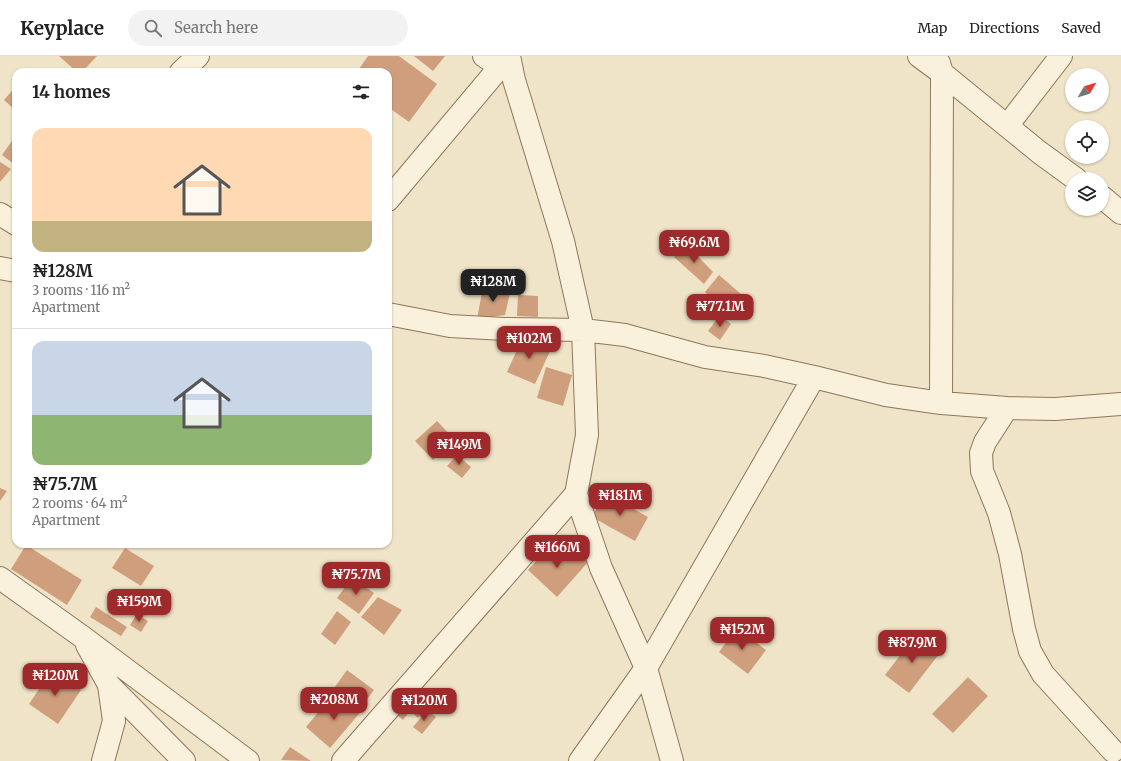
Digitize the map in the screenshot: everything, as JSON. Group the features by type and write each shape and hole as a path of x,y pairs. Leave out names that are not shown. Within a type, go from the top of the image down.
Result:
{"street":[{"path":"185,68 198,56"},
{"path":"919,56 940,64 1007,126 1066,172"},
{"path":"1007,126 1061,56"},
{"path":"392,195 502,58 514,80 563,241 583,330 587,435 576,494 601,568 646,668 672,761"},
{"path":"940,64 941,403"},
{"path":"1109,203 1121,213"},
{"path":"0,214 12,222"},
{"path":"0,268 12,270"},
{"path":"392,315 450,326 583,330 625,335 705,357 764,366 886,395 941,403 1007,408 1055,409 1121,404"},
{"path":"580,761 646,668 814,377"},
{"path":"1007,408 985,442 981,453 982,471 999,513 1010,554 1024,629 1030,651 1043,674 1111,752"},
{"path":"342,761 576,494"},
{"path":"0,578 84,638 248,761"},
{"path":"84,638 109,685 184,761"},
{"path":"103,761 114,721 109,685"}],"building":[{"path":"59,56 97,56 86,68 72,68"},
{"path":"368,56 399,56 437,84 409,122 392,110 392,68 360,68"},
{"path":"414,56 445,56 433,71"},
{"path":"12,91 12,107 4,100"},
{"path":"12,141 12,162 2,155"},
{"path":"0,162 11,169 0,182"},
{"path":"686,244 713,272 704,284 674,257"},
{"path":"719,275 749,301 735,318 705,292"},
{"path":"483,287 510,293 505,315 477,319"},
{"path":"518,295 538,296 538,317 517,316"},
{"path":"720,315 731,324 720,340 708,331"},
{"path":"523,337 551,349 535,384 507,372"},
{"path":"546,367 572,375 563,406 537,398"},
{"path":"437,421 455,440 433,460 415,441"},
{"path":"457,455 471,467 462,478 447,466"},
{"path":"0,488 7,491 0,501"},
{"path":"605,493 648,517 635,541 592,517"},
{"path":"551,545 589,561 557,597 528,570"},
{"path":"24,548 31,548 82,580 67,605 11,569"},
{"path":"125,548 154,566 141,586 112,568"},
{"path":"352,578 374,593 359,614 337,598"},
{"path":"378,597 402,610 384,635 361,617"},
{"path":"96,607 127,627 121,636 90,617"},
{"path":"337,611 351,622 335,645 321,634"},
{"path":"137,614 148,621 141,632 130,625"},
{"path":"737,628 766,650 748,674 719,652"},
{"path":"915,636 939,654 909,693 885,675"},
{"path":"52,670 81,690 58,724 29,704"},
{"path":"347,670 374,690 364,703 351,693 346,701 332,691"},
{"path":"968,677 988,696 953,733 932,714"},
{"path":"332,696 348,709 356,700 364,708 330,748 306,727"},
{"path":"411,698 425,708 418,718 410,711 403,720 397,715"},
{"path":"427,710 436,717 422,734 413,727"},
{"path":"290,747 311,761 281,760"}]}
